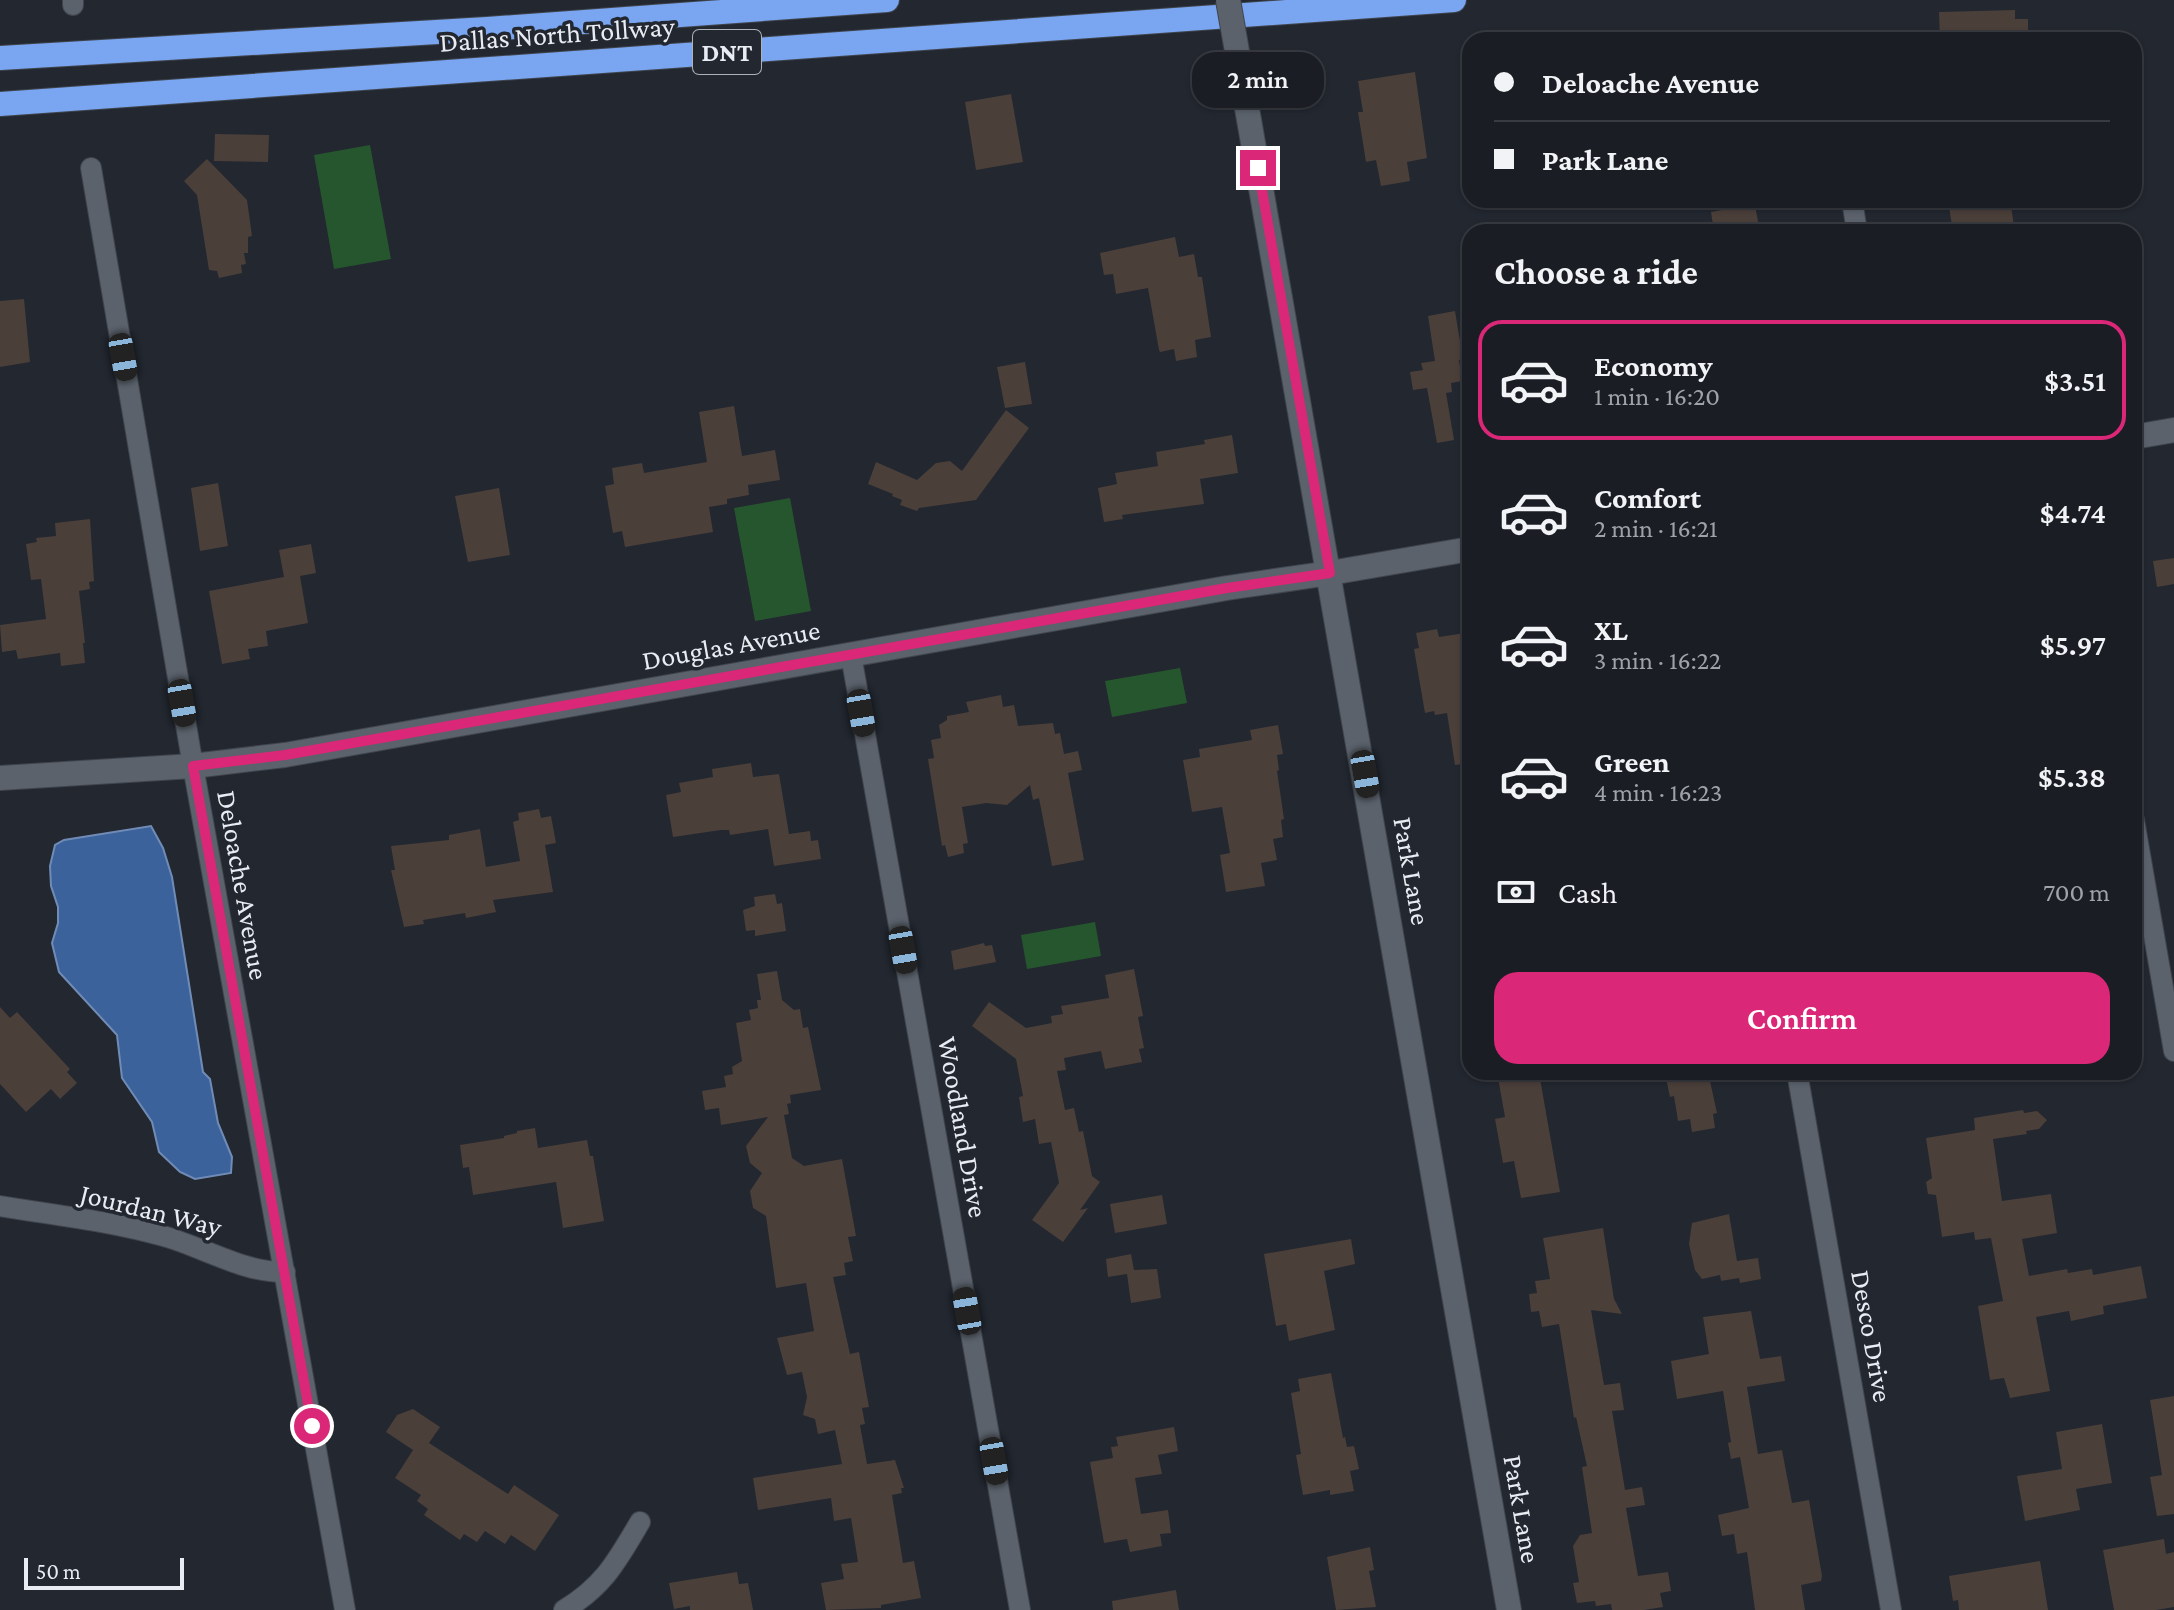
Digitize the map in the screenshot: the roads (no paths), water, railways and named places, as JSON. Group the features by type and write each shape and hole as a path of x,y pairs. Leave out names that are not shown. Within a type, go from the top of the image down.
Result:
{"highway":[{"name":"Dallas North Tollway","path":"0,58 487,29 887,0"},
{"name":"Dallas North Tollway","path":"0,104 1454,0"}],"street":[{"name":"Park Lane","path":"1228,0 1509,1610"},
{"name":"Deloache Avenue","path":"91,168 193,766 345,1610"},
{"path":"2142,436 2174,430"},
{"name":"Douglas Avenue","path":"0,778 193,766 285,755 1227,588 1462,550"},
{"name":"Woodland Drive","path":"851,655 1020,1610"},
{"path":"2142,866 2174,1051"},
{"name":"Desco Drive","path":"1798,1080 1891,1610"},
{"name":"Jourdan Way","path":"0,1206 140,1230 206,1249 264,1273 285,1272"},
{"path":"564,1610 589,1595 597,1586 612,1568 640,1522"}],"water":[{"path":"151,826 163,848 172,877 203,1072 210,1079 218,1123 232,1157 231,1173 195,1179 180,1172 159,1152 152,1122 122,1078 117,1035 59,972 52,943 58,923 50,866 55,845 64,840"}]}
